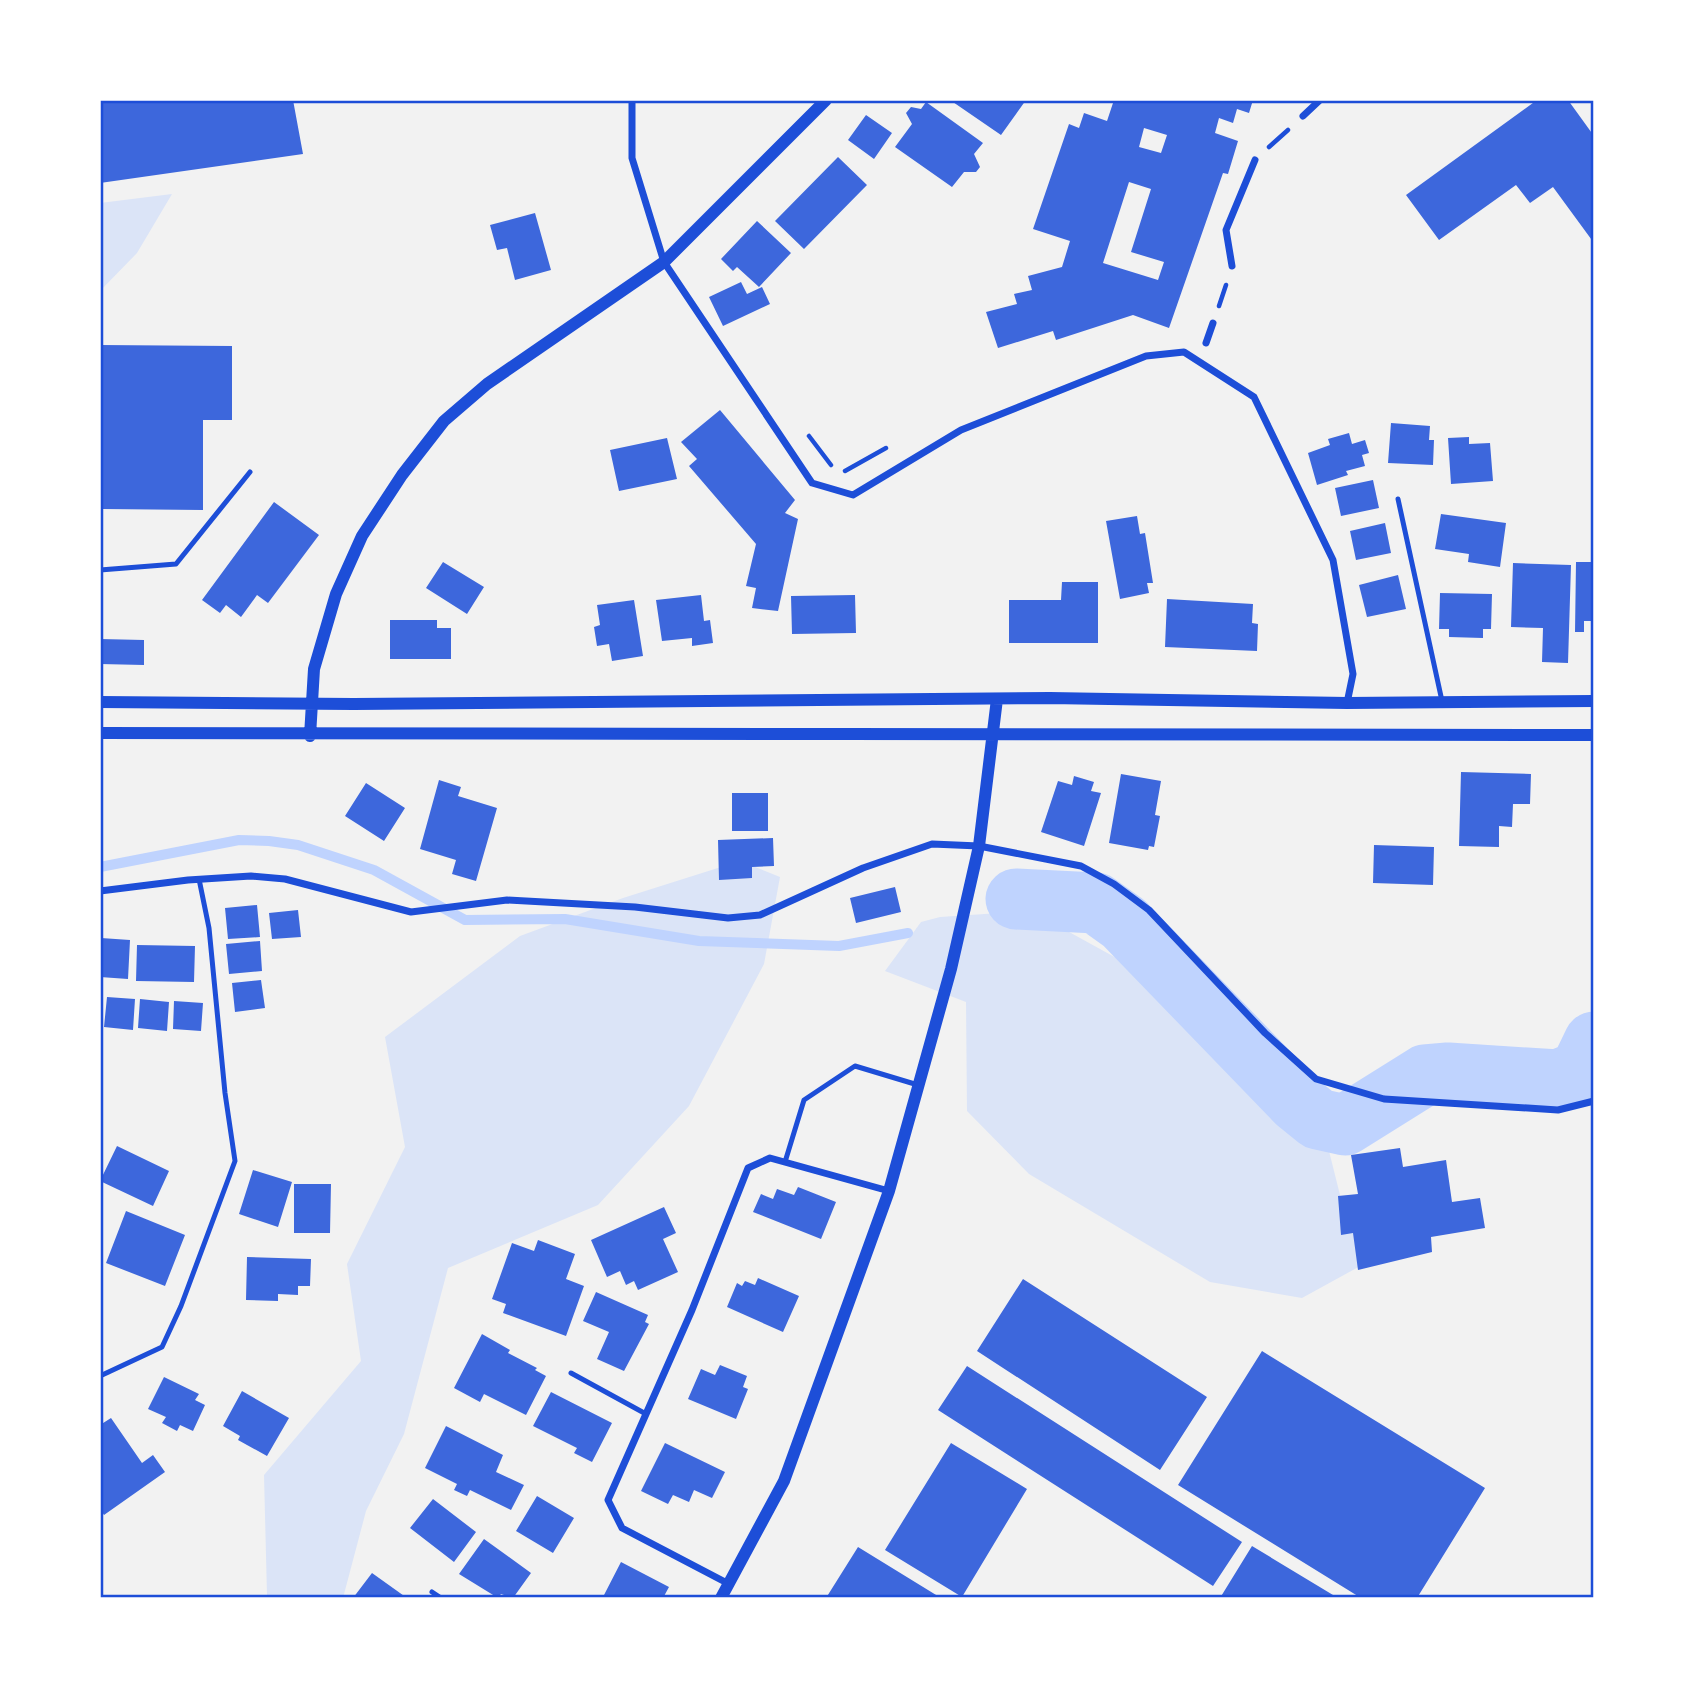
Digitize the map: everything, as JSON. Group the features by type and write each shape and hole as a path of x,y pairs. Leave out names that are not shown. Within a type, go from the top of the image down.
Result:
{"street":[{"path":"632,100 632,158 664,262 812,483 853,495 961,430 1146,356 1184,352 1254,397 1333,560 1353,674 1347,703"},
{"path":"310,736 314,669 336,594 362,536 402,475 444,421 487,384 664,262 826,100"},
{"path":"1303,116 1320,100"},
{"path":"1232,267 1226,230 1255,160"},
{"path":"1206,344 1213,323"},
{"path":"721,1598 785,1481 889,1191 951,969 979,846 997,698"},
{"path":"100,702 997,698 1347,703 1594,701"},
{"path":"100,733 310,736 993,733 1594,735"},
{"path":"100,891 199,879 251,876 285,879 411,912 486,901 565,901 728,918 760,915 863,869 932,844 979,846 1082,866 1114,884 1149,910 1265,1033 1316,1079 1384,1099 1419,1102 1558,1110 1594,1101"},
{"path":"729,1584 622,1528 608,1500 748,1168 770,1158 889,1191"}],"lane":[{"path":"100,570 176,564 250,472"},
{"path":"1398,499 1442,702"},
{"path":"100,1376 162,1347 181,1306 235,1161 225,1093 209,928 199,879"},
{"path":"785,1162 804,1100 855,1066 919,1085"},
{"path":"570,1373 646,1414"},
{"path":"432,1592 441,1598"}],"path":[{"path":"1255,160 1303,116"},
{"path":"1213,323 1232,267"}],"shaded area":[{"path":"172,194 137,253 100,291 100,203"},
{"path":"740,861 780,877 764,964 689,1106 598,1205 448,1268 404,1434 366,1511 343,1598 262,1598 267,1595 264,1475 361,1361 347,1264 405,1147 385,1037 520,936 623,898"},
{"path":"1031,911 1120,960 1240,1008 1318,1107 1341,1199 1373,1259 1302,1298 1210,1282 1029,1174 967,1111 966,1002 885,971 921,922 940,917"}],"building":[{"path":"100,100 293,100 303,154 100,183"},
{"path":"950,100 1026,100 1001,135"},
{"path":"1114,100 1253,100 1249,113 1237,109 1233,123 1219,118 1215,133 1238,141 1228,174 1223,173 1169,328 1133,315 1056,340 1053,331 998,348 986,312 1017,304 1014,294 1032,290 1028,276 1062,267 1070,241 1033,229 1069,124 1079,128 1084,113 1107,121","holes":["1144,128 1167,135 1161,153 1139,147","1129,182 1151,189 1131,252 1164,262 1158,280 1103,263"]},
{"path":"1537,100 1568,100 1594,136 1594,243 1553,187 1530,203 1516,185 1439,240 1406,195"},
{"path":"926,102 983,143 974,154 980,167 976,172 964,172 952,187 895,147 912,124 906,113 911,107 921,109"},
{"path":"866,115 892,133 874,159 848,140"},
{"path":"838,157 867,185 804,249 775,221"},
{"path":"535,213 551,270 515,280 507,248 497,250 490,225"},
{"path":"757,221 791,253 759,287 737,267 733,271 721,259"},
{"path":"741,282 747,294 762,287 770,304 723,326 709,297"},
{"path":"100,345 232,346 232,420 203,420 203,510 103,509 103,533 100,533"},
{"path":"720,410 795,500 785,513 798,519 778,611 752,608 756,588 746,586 756,544 689,466 697,459 681,442"},
{"path":"1391,423 1430,426 1429,440 1434,440 1433,465 1388,463"},
{"path":"1349,433 1352,444 1365,440 1369,453 1362,455 1365,466 1346,471 1348,475 1317,485 1308,453 1330,445 1328,439"},
{"path":"1469,437 1469,444 1490,443 1493,481 1451,484 1448,438"},
{"path":"667,438 677,479 619,491 610,450"},
{"path":"1373,480 1379,508 1341,516 1335,488"},
{"path":"274,502 319,535 268,603 257,595 241,617 226,605 220,613 202,600"},
{"path":"1441,514 1506,523 1500,567 1468,562 1469,554 1435,549"},
{"path":"1137,516 1140,534 1145,533 1153,583 1147,583 1149,593 1120,599 1106,521"},
{"path":"1385,523 1391,553 1356,560 1350,531"},
{"path":"443,562 484,587 467,614 426,588"},
{"path":"1576,562 1594,562 1594,621 1584,621 1584,632 1575,632"},
{"path":"1513,563 1571,565 1568,663 1542,662 1543,628 1511,627"},
{"path":"1398,575 1406,609 1367,617 1359,585"},
{"path":"1062,582 1098,582 1098,643 1009,643 1009,600 1061,600"},
{"path":"1440,593 1492,594 1491,629 1483,629 1483,638 1449,637 1449,629 1439,629"},
{"path":"701,595 704,621 710,620 713,643 692,646 692,638 662,641 656,600"},
{"path":"855,595 856,633 792,634 791,596"},
{"path":"1167,599 1253,604 1252,623 1258,624 1257,651 1165,647"},
{"path":"634,600 643,656 612,661 609,644 597,646 594,627 600,625 597,605"},
{"path":"390,620 437,620 437,628 451,628 451,659 390,659"},
{"path":"100,639 144,640 144,665 100,664"},
{"path":"1461,772 1531,774 1530,804 1513,804 1512,827 1499,826 1499,847 1459,846"},
{"path":"1121,774 1161,781 1155,815 1160,816 1154,847 1149,846 1148,850 1109,843"},
{"path":"1074,776 1094,782 1091,791 1101,793 1084,846 1041,832 1058,781 1072,785"},
{"path":"439,780 461,787 458,796 497,808 476,881 452,874 456,860 420,849"},
{"path":"366,783 405,808 384,841 345,816"},
{"path":"732,793 768,793 768,831 732,831"},
{"path":"773,838 774,866 752,867 752,878 719,880 718,840"},
{"path":"1374,845 1434,847 1433,885 1373,883"},
{"path":"895,887 901,912 856,923 850,898"},
{"path":"257,905 260,937 228,939 225,908"},
{"path":"298,910 301,937 272,939 269,913"},
{"path":"101,938 130,940 128,979 100,977"},
{"path":"260,941 262,971 229,974 226,944"},
{"path":"137,945 195,946 194,982 136,981"},
{"path":"261,980 265,1008 235,1012 232,983"},
{"path":"107,997 135,999 133,1030 104,1027"},
{"path":"140,999 169,1002 167,1031 138,1028"},
{"path":"174,1001 203,1003 201,1031 173,1029"},
{"path":"117,1146 169,1171 153,1206 100,1181"},
{"path":"1400,1148 1403,1167 1446,1160 1452,1202 1480,1198 1485,1228 1431,1237 1432,1252 1358,1270 1353,1233 1341,1235 1338,1196 1358,1194 1351,1155"},
{"path":"253,1170 292,1182 278,1227 239,1214"},
{"path":"294,1184 331,1184 330,1233 294,1233"},
{"path":"798,1187 836,1202 821,1239 753,1212 761,1194 773,1199 777,1189 794,1195"},
{"path":"664,1207 676,1233 663,1239 678,1272 638,1290 634,1281 626,1285 620,1271 607,1277 591,1240"},
{"path":"126,1211 185,1235 165,1286 106,1263"},
{"path":"538,1240 575,1254 566,1279 584,1286 566,1336 503,1313 506,1304 492,1299 512,1243 534,1251"},
{"path":"247,1257 311,1259 310,1286 298,1286 298,1295 278,1294 278,1301 246,1300"},
{"path":"758,1278 799,1296 783,1332 727,1307 737,1283 742,1286 745,1281 755,1285"},
{"path":"1023,1279 1207,1397 1160,1470 977,1351"},
{"path":"596,1292 648,1315 645,1322 649,1324 624,1371 597,1359 609,1332 583,1321"},
{"path":"482,1334 546,1376 526,1415 484,1394 480,1402 454,1388"},
{"path":"1262,1351 1485,1488 1417,1598 1361,1598 1178,1485"},
{"path":"720,1365 747,1376 743,1387 748,1389 736,1419 688,1399 701,1369 715,1375"},
{"path":"967,1366 1242,1542 1213,1586 938,1410"},
{"path":"164,1377 199,1394 195,1400 205,1405 193,1431 180,1425 177,1431 162,1423 166,1417 148,1409"},
{"path":"242,1391 289,1418 267,1456 238,1440 240,1436 223,1426"},
{"path":"551,1392 612,1423 592,1462 574,1453 577,1448 533,1426"},
{"path":"111,1418 142,1463 153,1455 165,1472 104,1515 100,1509 100,1425"},
{"path":"446,1426 503,1455 496,1472 524,1485 511,1510 470,1490 467,1496 454,1490 457,1484 425,1468"},
{"path":"665,1443 725,1472 712,1498 694,1490 689,1502 673,1495 668,1504 641,1491"},
{"path":"951,1443 1027,1489 962,1597 885,1550"},
{"path":"537,1496 574,1518 553,1553 516,1531"},
{"path":"433,1499 476,1532 454,1562 410,1528"},
{"path":"484,1539 531,1573 513,1598 501,1594 498,1598 459,1574"},
{"path":"1252,1546 1338,1598 1220,1598"},
{"path":"858,1547 941,1598 826,1598"},
{"path":"621,1562 669,1587 663,1598 610,1598 604,1595"},
{"path":"372,1573 407,1598 353,1598"}],"waterway":[{"path":"100,867 239,840 269,841 298,845 374,870 465,920 565,919 699,941 839,946 908,933"},
{"path":"1016,899 1096,903 1124,923 1297,1102 1318,1119 1345,1125 1425,1075 1448,1073 1558,1080 1580,1071 1594,1042"}]}
